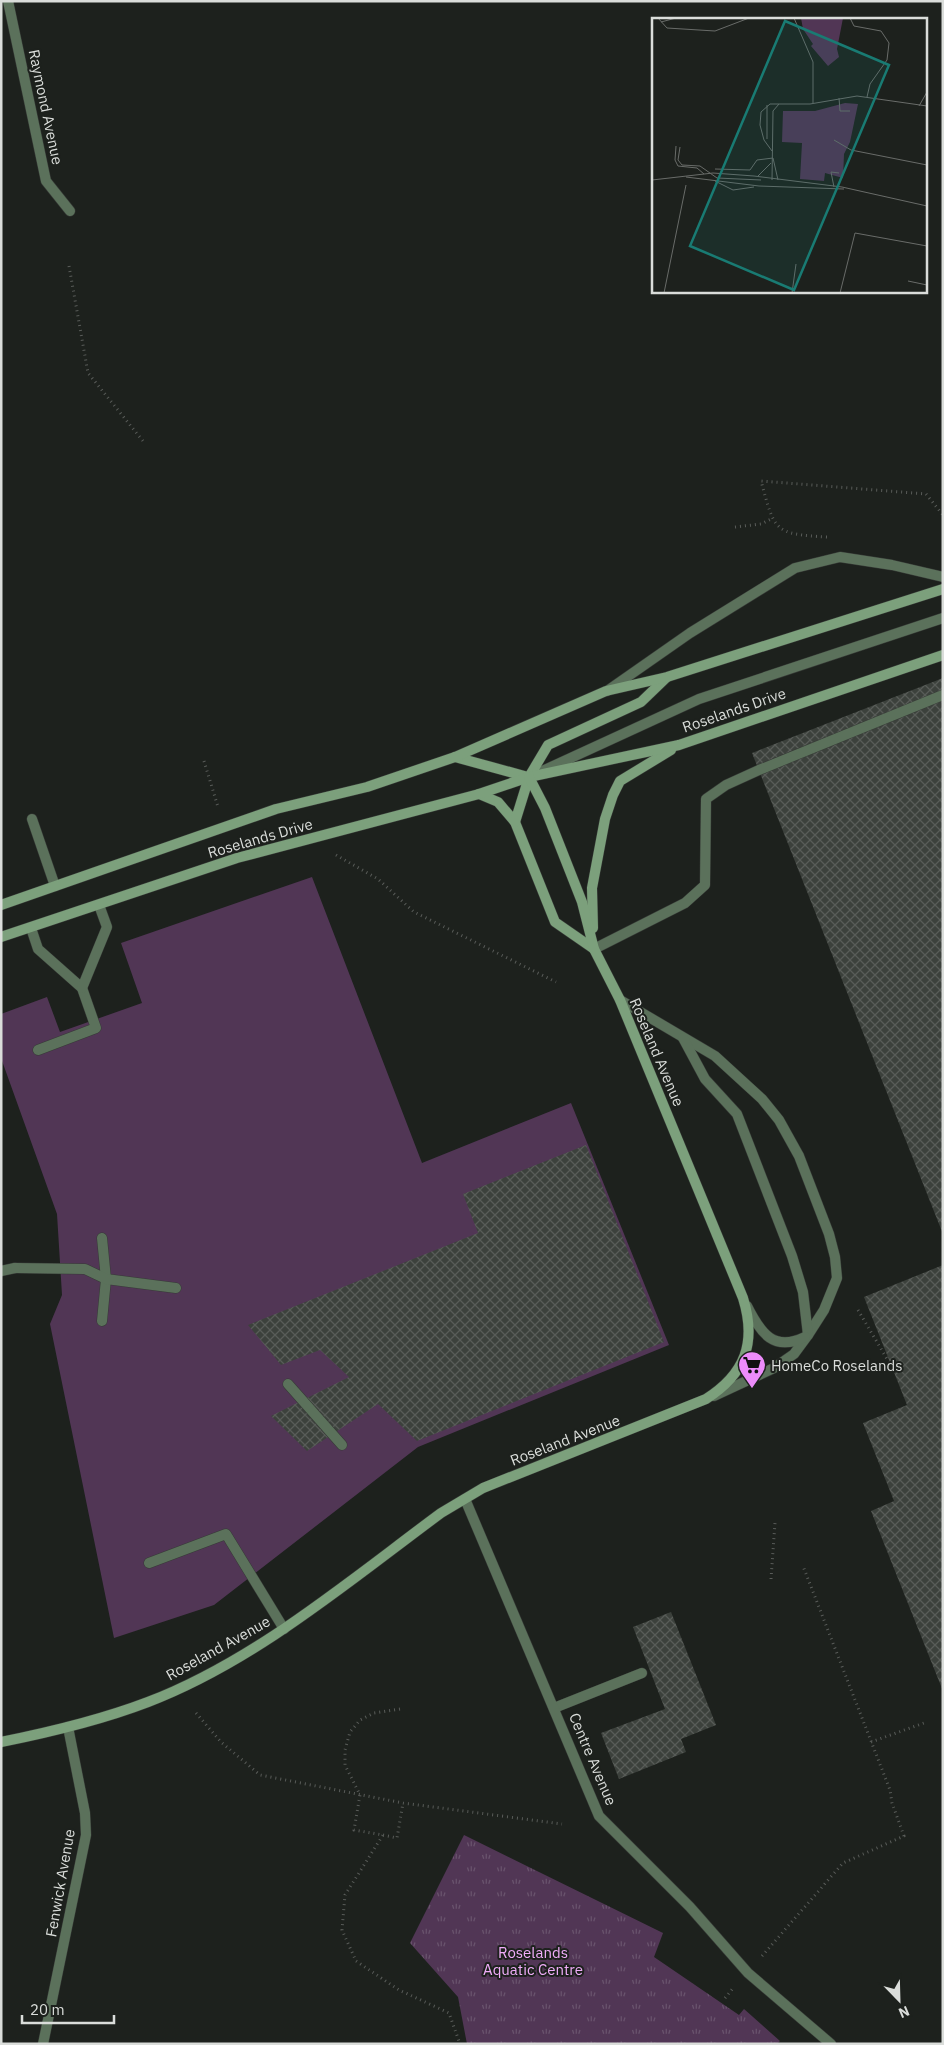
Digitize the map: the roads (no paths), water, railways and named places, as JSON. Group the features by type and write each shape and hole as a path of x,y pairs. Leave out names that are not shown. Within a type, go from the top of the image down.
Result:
{"street":[{"name":"Raymond Avenue","path":"8,1 46,181 70,211"},
{"path":"606,691 690,633 795,568 840,557 892,565 943,577"},
{"name":"Roselands Drive","path":"1,905 268,812 367,787 455,757 606,691 667,677 943,589"},
{"path":"530,777 699,698 943,618"},
{"name":"Roselands Drive","path":"1,937 237,858 478,794 530,777 679,745 943,655"},
{"name":"Roselands Drive","path":"515,822 530,777 548,745 641,702 667,677"},
{"path":"679,745 620,781 612,795 605,819 592,888 594,949 685,903 705,885 706,799 726,786 759,770 943,696"},
{"name":"Roselands Drive","path":"455,757 530,777"},
{"name":"Roseland Avenue","path":"1,1742 68,1727 148,1702 214,1671 284,1629 441,1513 465,1499 501,1481 706,1399 721,1389 736,1374 747,1350 749,1337 749,1321 743,1298 620,1000 594,949 582,902 545,808 530,777"},
{"name":"Roseland Avenue","path":"478,794 498,802 515,822 555,922 594,949"},
{"path":"32,819 55,886"},
{"path":"82,988 107,927 99,905"},
{"path":"31,928 38,949 82,988 96,1028 38,1050"},
{"path":"620,1000 715,1056 762,1099 779,1120 799,1156 829,1234 837,1266 836,1278 827,1302 808,1335 794,1354 774,1368 706,1399"},
{"path":"683,1037 705,1080 737,1114 792,1256 803,1292 808,1335"},
{"path":"102,1238 106,1279 102,1321"},
{"path":"1,1271 15,1268 85,1269 106,1279 176,1288"},
{"path":"743,1298 756,1323 766,1335 777,1342 792,1343 808,1335"},
{"path":"288,1384 342,1445"},
{"name":"Centre Avenue","path":"465,1499 599,1816 690,1907 748,1973 831,2044"},
{"path":"149,1563 226,1534 284,1629"},
{"path":"554,1708 642,1673"},
{"name":"Fenwick Avenue","path":"42,2044 86,1835 85,1813 68,1727"}],"place":[{"name":"HomeCo Roselands","path":"752,1389"}],"park label":[{"name":"Roselands Aquatic Centre","path":"533,1960"}]}
